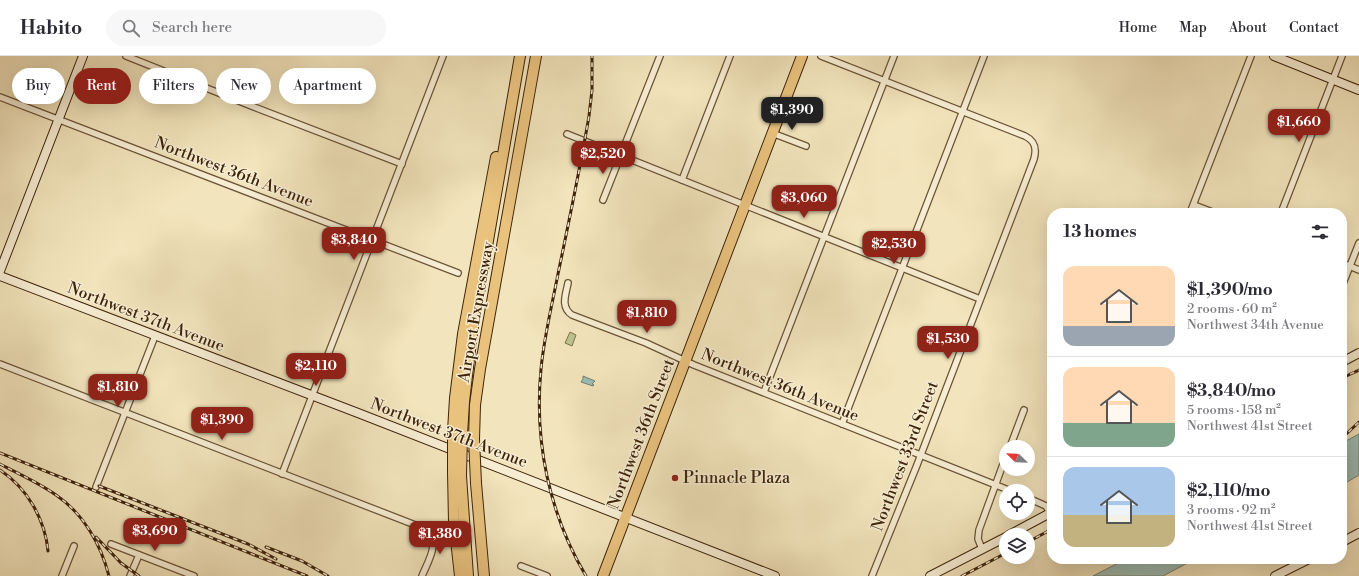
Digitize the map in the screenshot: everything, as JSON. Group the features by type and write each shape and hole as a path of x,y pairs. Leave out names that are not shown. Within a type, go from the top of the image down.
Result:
{"highway":[{"name":"Airport Expressway","path":"464,574 457,474 458,433 464,402 472,333 520,56"},
{"name":"Airport Expressway","path":"484,576 476,483 474,439 475,405 480,369 536,56"},
{"name":"Northwest 36th Street","path":"603,576 802,56"}],"street":[{"path":"0,270 83,56"},
{"path":"126,56 402,164"},
{"path":"282,474 443,56"},
{"path":"603,200 660,56"},
{"path":"682,180 730,56"},
{"path":"821,56 962,112"},
{"path":"764,392 894,56"},
{"path":"842,424 984,56"},
{"path":"1192,208 1251,56"},
{"path":"1274,56 1359,90"},
{"path":"1283,208 1342,56"},
{"name":"Northwest 36th Avenue","path":"0,97 458,273"},
{"name":"Northwest 33rd Street","path":"872,576 1036,152 1035,144 1025,136 962,112"},
{"path":"772,132 806,146"},
{"path":"567,134 980,299"},
{"path":"1194,205 1202,208"},
{"path":"1347,274 1359,243"},
{"path":"1347,265 1359,270"},
{"name":"Northwest 37th Avenue","path":"0,276 774,576"},
{"name":"Northwest 36th Avenue","path":"568,283 564,302 567,311 572,315 999,486"},
{"path":"96,487 155,336"},
{"path":"1347,359 1359,353"},
{"path":"0,364 427,530 431,534 433,540 433,549 422,576"},
{"path":"1013,440 1024,410"},
{"path":"982,549 978,535 999,474"},
{"path":"1035,501 1047,507"},
{"path":"1022,528 1047,515"},
{"path":"1347,539 1359,533"},
{"path":"930,576 999,540"},
{"path":"111,544 194,576"},
{"path":"62,576 74,546"},
{"path":"130,576 139,555"},
{"path":"1275,576 1298,564"},
{"path":"521,566 547,576"}],"green space":[{"path":"570,332 576,335 572,346 565,343"}],"water":[{"path":"583,376 595,381 592,384 594,385 581,382"},
{"path":"1359,434 1359,475 1347,482 1347,440"},
{"path":"1116,564 1186,564 1163,576 1093,576"}],"railway":[{"path":"586,576 562,528 547,476 542,450 539,396 542,357 546,333 589,116 592,90 592,56"},
{"path":"1347,376 1359,370"},
{"path":"1347,433 1359,422"},
{"path":"0,453 307,576"},
{"path":"0,464 56,495 75,511 90,531 96,542 106,564 109,576"},
{"path":"0,470 10,477 33,505 43,527 48,551"},
{"path":"99,486 248,544 276,559"},
{"path":"1035,538 1047,532"},
{"path":"96,537 121,563 139,576"},
{"path":"266,547 302,561 328,576"},
{"path":"962,576 999,557"}],"place":[{"name":"Pinnacle Plaza","path":"675,478"}]}
